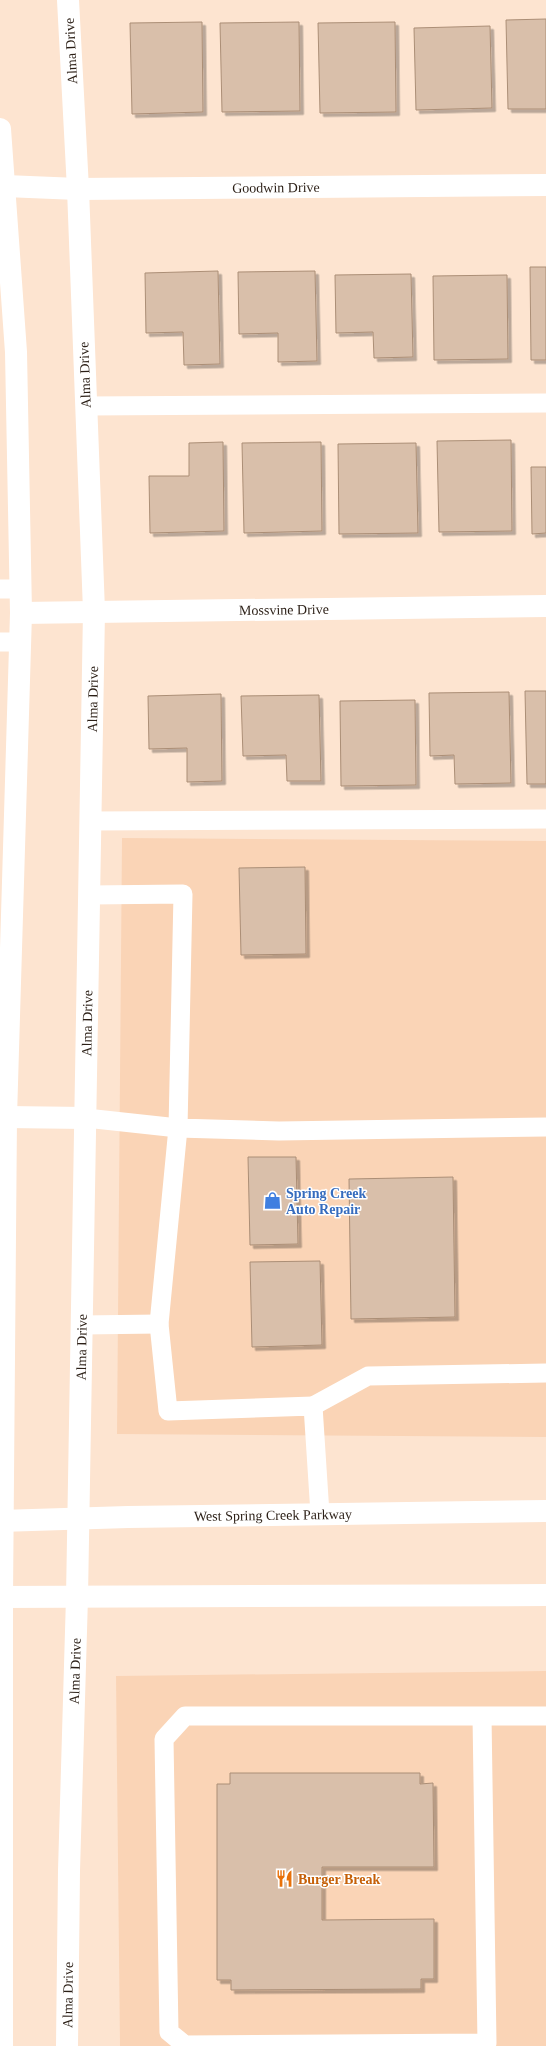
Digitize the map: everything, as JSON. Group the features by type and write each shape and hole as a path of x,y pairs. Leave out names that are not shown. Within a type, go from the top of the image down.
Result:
{"main road":[{"name":"Alma Drive","path":"67,2046 69,1871 78,1598 94,611 78,189 68,0"},
{"path":"0,129 16,352 10,589 21,613 10,642 3,1117 1,1597 2,2046"},
{"name":"Goodwin Drive","path":"5,186 78,189 546,184"},
{"name":"Mossvine Drive","path":"21,613 546,606"},
{"path":"3,1117 86,1118"},
{"name":"West Spring Creek Parkway","path":"2,1521 79,1518 546,1511"},
{"path":"1,1597 545,1596"}],"lane":[{"path":"86,406 546,403"},
{"path":"91,821 546,819"},
{"path":"90,895 183,894 178,1128 159,1324 168,1411 313,1406 368,1376 546,1373"},
{"path":"86,1118 178,1128 279,1131 546,1127"},
{"path":"82,1325 159,1324"},
{"path":"313,1406 320,1514"},
{"path":"482,1716 487,2044 185,2044 169,2032 164,1739 185,1716 482,1716 546,1716"}],"shaded area":[{"path":"122,838 546,841 546,1437 117,1434"},
{"path":"546,1671 546,2046 120,2046 116,1676"}],"building":[{"path":"546,19 546,109 508,109 506,20"},
{"path":"202,22 203,112 132,114 130,23"},
{"path":"299,22 300,111 222,112 220,23"},
{"path":"395,22 396,112 320,113 318,23"},
{"path":"490,26 492,108 416,110 414,28"},
{"path":"530,267 546,267 546,360 531,360"},
{"path":"218,271 220,364 184,365 183,332 146,333 145,273"},
{"path":"315,271 317,361 278,362 278,333 239,334 238,272"},
{"path":"411,274 413,357 374,358 373,332 336,333 335,275"},
{"path":"507,275 508,359 434,360 433,276"},
{"path":"511,440 512,531 439,532 437,441"},
{"path":"223,442 224,531 150,533 149,476 189,476 189,443"},
{"path":"321,442 322,531 244,533 242,443"},
{"path":"416,443 418,533 339,534 338,444"},
{"path":"531,467 546,467 546,533 532,534"},
{"path":"525,691 546,691 546,784 527,784"},
{"path":"509,692 511,783 455,784 454,755 430,756 429,693"},
{"path":"221,694 222,781 187,782 187,748 149,749 148,696"},
{"path":"319,695 321,781 287,781 286,755 243,756 241,696"},
{"path":"415,700 416,785 341,786 340,701"},
{"path":"305,867 306,954 241,955 239,868"},
{"name":"Spring Creek Auto Repair","path":"248,1157 296,1157 298,1244 250,1245"},
{"path":"453,1177 455,1317 351,1319 349,1179"},
{"path":"320,1261 322,1345 252,1347 250,1262"},
{"path":"230,1773 420,1773 420,1784 433,1783 434,1867 322,1867 322,1920 434,1919 434,1979 421,1979 421,1989 231,1990 231,1980 217,1980 217,1784 230,1784"}],"place":[{"name":"Spring Creek Auto Repair","path":"273,1201"},
{"name":"Burger Break","path":"285,1879"}]}
